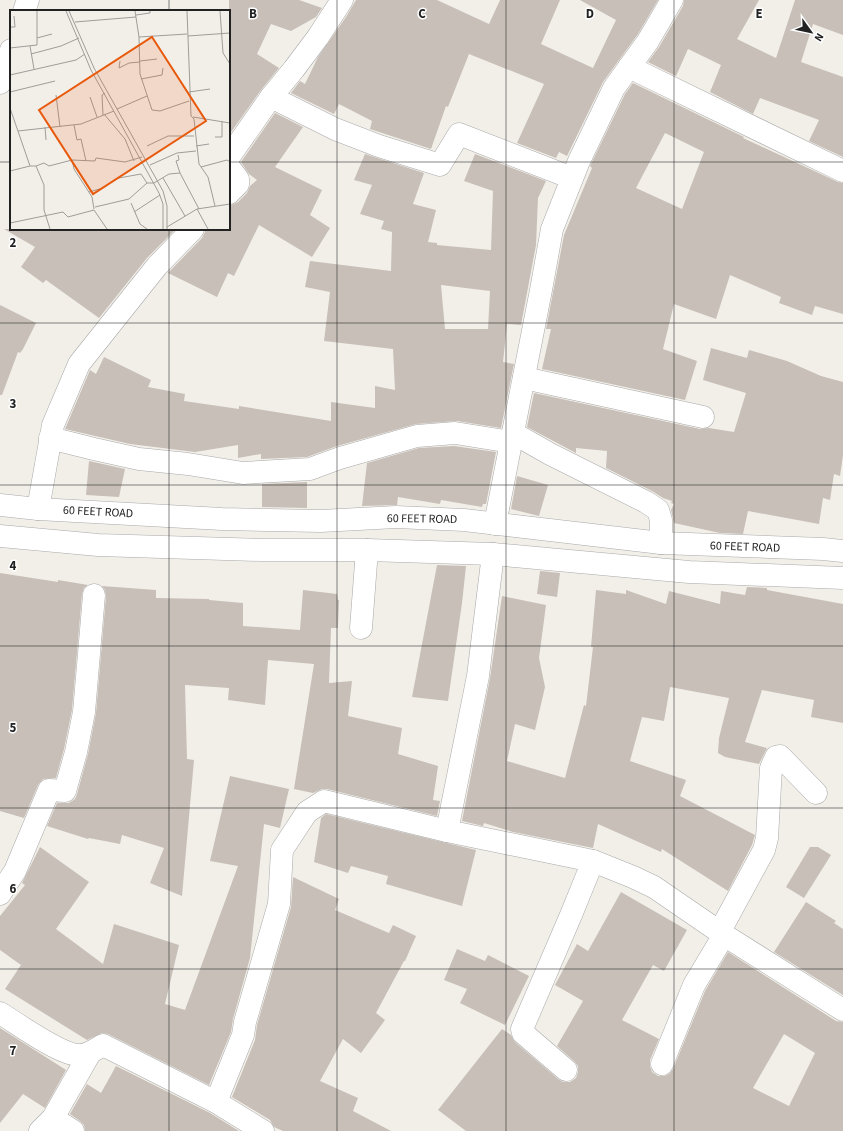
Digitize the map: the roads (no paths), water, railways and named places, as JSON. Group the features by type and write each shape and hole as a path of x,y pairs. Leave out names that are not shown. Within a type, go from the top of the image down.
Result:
{"street":[{"path":"24,10 28,0"},
{"path":"495,524 552,229 579,161 614,88 648,41 672,0"},
{"path":"230,156 271,97 298,64 336,1"},
{"path":"0,83 10,53"},
{"path":"629,67 843,171"},
{"path":"271,97 335,129 379,146 440,165 459,134 572,178"},
{"path":"230,168 238,179 238,184 230,192"},
{"path":"38,510 53,425 79,364 157,266 192,230"},
{"path":"524,378 703,417"},
{"path":"50,438 94,450 139,459 188,464 243,473 310,469 340,458 417,436 455,433 512,438 550,454 646,502 658,510 661,520 661,543"},
{"name":"60 FEET ROAD","path":"0,505 38,510 222,519 321,521 396,517 464,520 661,543 843,551"},
{"path":"0,536 98,545 260,550 367,550 494,554 689,572 843,578"},
{"path":"689,572 692,544"},
{"path":"361,628 367,550"},
{"path":"447,831 478,676 494,554"},
{"path":"0,894 15,871 50,790 66,791 84,712 94,595"},
{"path":"662,1064 694,985 764,850 767,838 771,768 776,757 780,756 816,793"},
{"path":"216,1102 243,1035 245,1022 279,904 282,850 306,812 324,801 447,831 593,861 633,877 654,887 722,933 843,1010"},
{"path":"566,1070 523,1033 522,1025 571,915 593,861"},
{"path":"0,1013 64,1052 79,1056 90,1053 103,1045 216,1102 263,1131"},
{"path":"73,1131 46,1124 90,1053"}]}
